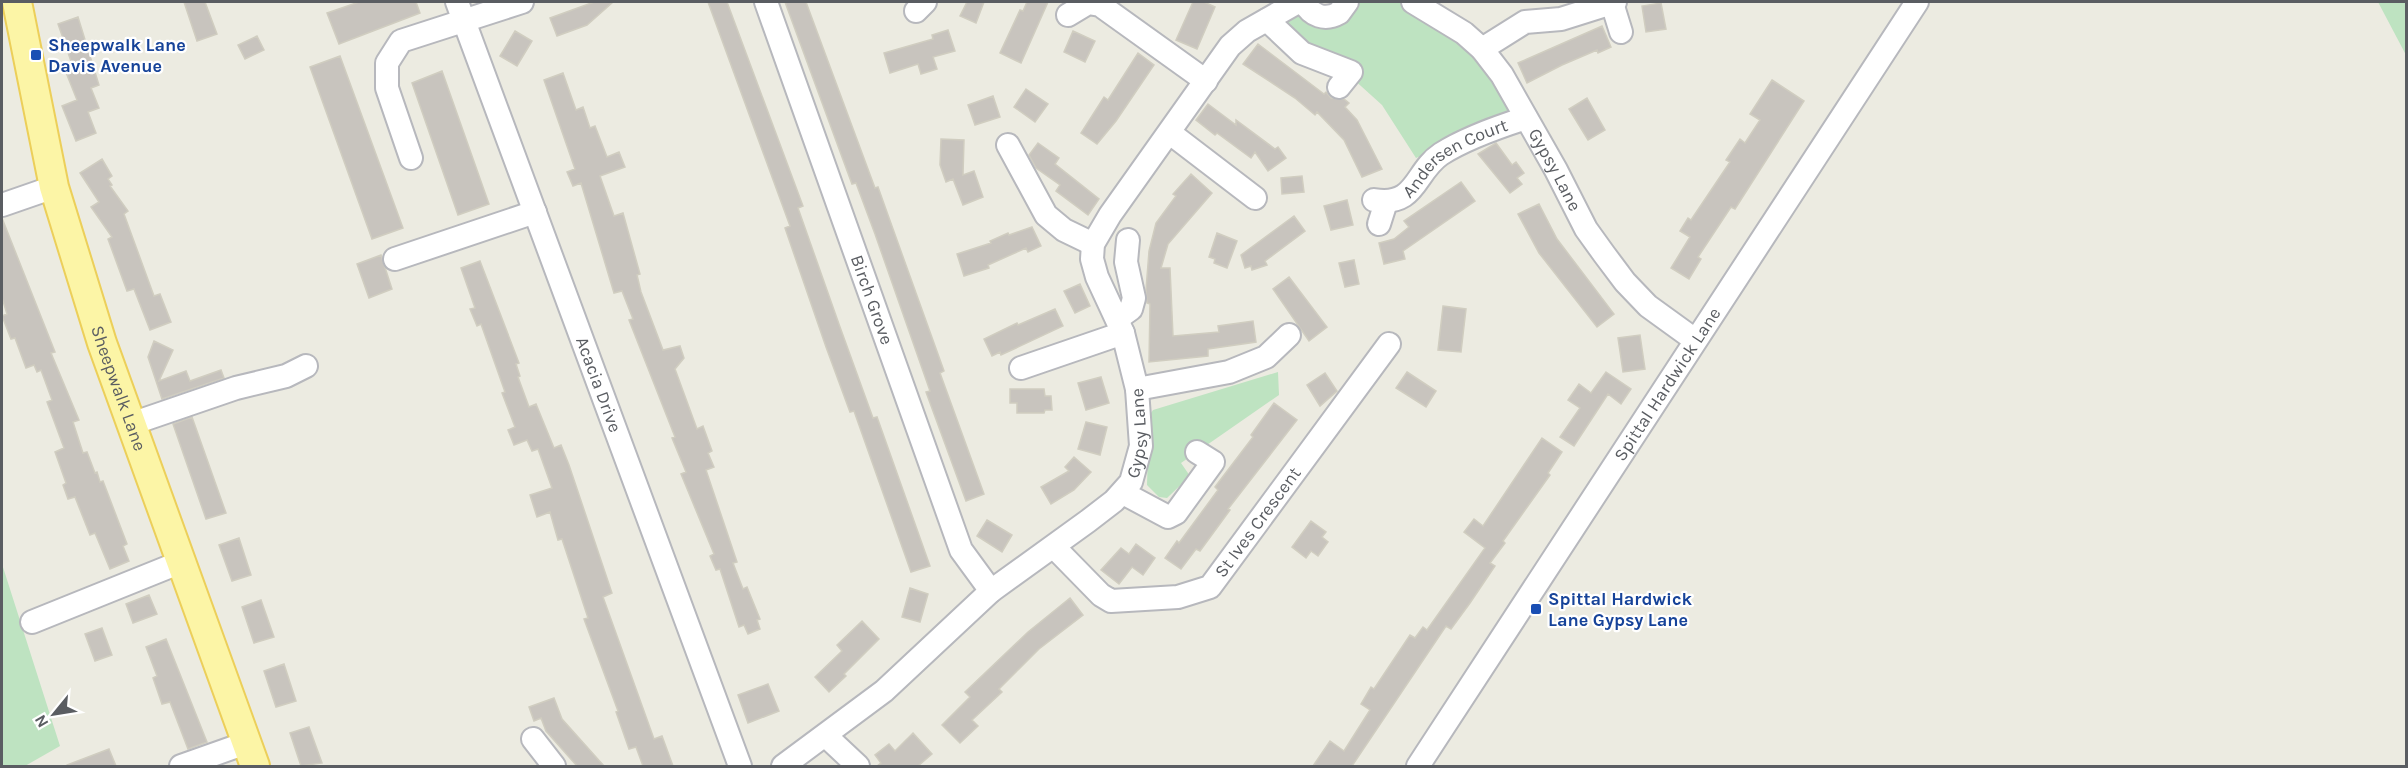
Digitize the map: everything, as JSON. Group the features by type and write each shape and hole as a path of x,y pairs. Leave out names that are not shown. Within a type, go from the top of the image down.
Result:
{"main road":[{"name":"Sheepwalk Lane","path":"17,2 54,187 102,343 251,755"}],"street":[{"path":"411,158 387,88 387,63 401,41 460,11 522,2"},
{"name":"Birch Grove","path":"766,2 961,550 991,591"},
{"path":"1068,15 1088,2 1100,5 1206,81"},
{"path":"1008,145 1046,215 1064,230 1093,244 1110,215 1230,46 1292,10 1323,18 1334,16 1347,2"},
{"name":"Gypsy Lane","path":"1413,2 1464,33 1482,49 1502,75 1557,170 1586,229 1625,282 1648,306 1695,340"},
{"path":"1482,49 1525,22 1562,18 1614,2 1621,32"},
{"name":"Spittal Hardwick Lane","path":"1418,766 1917,2"},
{"path":"1292,10 1302,53 1351,72 1339,87"},
{"name":"Acacia Drive","path":"460,11 740,766"},
{"name":"Andersen Court","path":"1379,224 1380,201 1410,192 1430,163 1442,154 1502,125 1526,117"},
{"path":"1170,133 1255,198"},
{"path":"2,205 54,187"},
{"path":"395,259 535,212"},
{"path":"1021,368 1120,326 1131,309 1134,298 1126,262 1128,240"},
{"name":"Gypsy Lane","path":"783,766 884,692 991,591 1054,547 1123,493 1131,482 1141,446 1137,389 1120,326 1097,277 1092,259 1093,244"},
{"path":"1137,389 1229,372 1266,357 1289,335"},
{"name":"St Ives Crescent","path":"1054,547 1110,601 1179,597 1210,587 1389,344"},
{"path":"131,424 236,388 286,376 306,366"},
{"path":"1123,493 1168,517 1176,513 1213,462 1197,452"},
{"path":"32,622 181,562"},
{"path":"826,736 858,766"},
{"path":"534,739 554,766"},
{"path":"181,766 251,755"}],"green space":[{"path":"1347,2 1413,2 1443,19 1523,112 1416,158 1382,105 1341,68 1267,20 1287,5 1312,13"},
{"path":"2378,2 2406,2 2406,55"},
{"path":"1278,372 1279,395 1181,463 1190,476 1167,498 1159,497 1147,485 1149,416 1153,410"},
{"path":"2,564 60,746 25,766 2,766"}],"building":[{"path":"184,2 205,2 217,34 197,41"},
{"path":"359,2 416,2 420,13 339,44 327,13"},
{"path":"594,2 613,2 587,25 557,36 550,18"},
{"path":"708,2 727,2 803,206 798,208 840,327 873,418 877,417 930,566 911,572 854,411 850,412 826,347 785,228 790,226"},
{"path":"785,2 806,2 875,188 878,187 944,371 940,373 984,494 966,501 926,392 930,391 875,234 856,183 852,184"},
{"path":"967,2 984,2 976,23 960,16"},
{"path":"1027,2 1048,2 1021,63 1000,53 1020,10 1023,11"},
{"path":"1193,2 1204,2 1215,7 1197,49 1176,40"},
{"path":"1661,3 1666,29 1646,32 1642,6"},
{"path":"78,17 99,85 91,88 99,108 88,112 96,133 76,141 62,106 77,100 65,70 73,67 58,24"},
{"path":"1602,26 1611,47 1598,53 1597,50 1562,65 1527,83 1518,63"},
{"path":"948,30 955,51 933,57 937,69 921,74 918,64 890,73 884,53 933,39 932,35"},
{"path":"515,31 532,41 517,66 500,56"},
{"path":"1073,31 1095,41 1085,62 1064,52"},
{"path":"257,36 264,50 245,59 238,45"},
{"path":"1258,44 1324,94 1326,92 1331,98 1344,99 1349,103 1345,107 1357,120 1382,169 1362,177 1344,140 1317,112 1315,115 1295,98 1243,64"},
{"path":"1138,53 1154,65 1116,121 1097,144 1081,133 1104,97 1108,100"},
{"path":"340,56 403,228 372,239 310,67"},
{"path":"442,71 489,204 458,215 412,83"},
{"path":"563,73 576,110 583,107 590,128 595,126 607,157 619,152 625,167 600,176 614,216 623,213 640,274 637,275 641,292 663,350 680,346 684,358 675,369 697,429 703,426 712,451 708,453 714,467 706,470 737,562 733,563 743,589 747,587 760,619 757,620 760,629 748,634 744,625 739,627 720,569 716,570 710,556 714,554 681,474 686,472 672,438 675,437 629,320 633,319 622,291 614,293 581,183 573,186 567,172 575,169 544,80"},
{"path":"1772,80 1804,101 1735,209 1731,207 1698,257 1701,259 1689,279 1671,268 1690,237 1680,231 1688,218 1691,220 1730,162 1726,160 1740,139 1745,143 1760,120 1750,114"},
{"path":"1026,89 1048,104 1035,122 1014,107"},
{"path":"993,96 1000,117 975,125 968,105"},
{"path":"1587,98 1605,130 1588,140 1569,109"},
{"path":"1208,104 1236,125 1236,120 1275,149 1278,147 1286,158 1268,171 1255,152 1251,158 1217,133 1215,135 1196,120"},
{"path":"941,139 964,140 963,175 974,171 983,197 963,205 953,179 946,182 940,165"},
{"path":"1038,143 1059,158 1055,164 1099,199 1088,215 1056,191 1060,185 1036,168 1029,155"},
{"path":"1496,143 1512,165 1516,162 1524,173 1517,178 1522,184 1510,193 1478,154"},
{"path":"102,159 112,176 108,179 112,185 110,186 128,211 124,214 154,296 160,294 171,322 150,330 134,289 127,291 108,239 112,237 91,207 99,202 80,173"},
{"path":"1191,174 1212,193 1168,244 1161,268 1170,268 1173,336 1219,332 1218,326 1253,321 1256,342 1208,349 1208,356 1149,362 1150,304 1147,303 1146,290 1149,251 1156,223 1176,196 1173,194"},
{"path":"1302,176 1304,192 1282,194 1281,178"},
{"path":"1461,182 1475,201 1403,251 1405,259 1384,264 1379,243 1394,239 1409,227 1404,221"},
{"path":"1347,200 1353,225 1331,230 1324,206"},
{"path":"1539,204 1557,239 1614,314 1597,327 1539,253 1518,214"},
{"path":"1294,216 1305,231 1265,261 1267,265 1252,270 1251,266 1245,268 1241,255"},
{"path":"2,218 55,352 51,353 79,420 73,422 83,453 87,452 95,473 97,472 100,482 103,481 127,544 123,546 129,561 110,569 95,533 90,535 75,497 68,499 63,485 66,483 55,452 64,448 47,402 52,400 41,370 37,372 34,365 26,368 15,338 11,339 2,316 7,314 2,298"},
{"path":"1032,227 1041,246 1028,252 1026,248 988,265 989,268 964,276 957,254 991,243 990,241 1008,233 1009,235"},
{"path":"1217,233 1237,241 1227,268 1214,263 1215,259 1209,257"},
{"path":"381,255 392,289 369,298 357,264"},
{"path":"1354,260 1359,284 1345,287 1339,263"},
{"path":"480,261 519,363 516,364 520,376 518,377 529,407 536,404 554,448 561,445 569,465 612,593 603,597 654,739 662,736 673,766 643,766 636,747 629,749 616,712 618,711 584,619 588,618 562,539 558,540 550,512 537,517 530,495 552,488 538,449 532,451 527,440 514,445 508,430 515,427 502,393 505,392 481,324 477,326 470,309 475,308 461,268"},
{"path":"1289,277 1327,327 1309,341 1273,289"},
{"path":"1080,284 1090,306 1075,313 1064,291"},
{"path":"1443,306 1466,309 1461,352 1438,350"},
{"path":"1055,309 1063,326 1001,355 1000,352 992,356 984,339 1017,323 1018,325"},
{"path":"1640,335 1645,369 1623,372 1618,338"},
{"path":"154,341 173,350 159,381 186,371 190,381 221,370 224,378 162,399 148,357"},
{"path":"1407,372 1436,391 1426,407 1396,388"},
{"path":"1606,372 1631,389 1621,404 1608,394 1574,446 1560,437 1580,408 1568,400 1579,384 1591,393"},
{"path":"1325,373 1337,391 1320,406 1307,385"},
{"path":"1101,377 1109,403 1086,410 1078,383"},
{"path":"1010,389 1044,389 1045,396 1051,396 1052,410 1045,410 1044,413 1017,413 1017,403 1010,403"},
{"path":"1274,403 1297,420 1228,509 1230,510 1200,551 1196,549 1181,569 1165,558 1177,541 1179,543 1218,490 1215,487 1253,437 1251,435"},
{"path":"192,417 226,513 206,519 173,424"},
{"path":"1086,422 1107,427 1100,455 1078,449"},
{"path":"1542,438 1562,452 1548,473 1550,475 1503,541 1505,543 1490,563 1495,566 1470,603 1451,629 1446,626 1352,766 1313,766 1330,741 1344,751 1370,710 1361,704 1371,687 1374,689 1410,635 1415,638 1423,627 1427,630 1485,548 1464,532 1474,519 1483,526"},
{"path":"1074,457 1091,472 1074,490 1051,504 1041,487 1069,471 1065,467"},
{"path":"987,520 1012,535 1002,552 977,536"},
{"path":"1311,521 1326,532 1322,537 1328,542 1318,556 1311,551 1306,558 1292,547"},
{"path":"239,538 251,575 232,581 219,545"},
{"path":"1136,544 1155,558 1143,575 1132,567 1119,584 1101,570 1121,548 1129,554"},
{"path":"910,588 928,594 920,622 902,617"},
{"path":"149,595 157,614 133,623 126,604"},
{"path":"1070,598 1083,615 1039,649 999,689 1002,692 972,720 978,726 960,743 942,725 970,697 965,692 1028,632"},
{"path":"261,600 274,637 254,643 242,607"},
{"path":"862,621 879,639 829,692 815,677 842,651 837,645"},
{"path":"102,628 112,655 95,661 85,634"},
{"path":"166,639 207,742 188,749 170,702 162,704 153,678 157,676 146,647"},
{"path":"284,664 296,701 276,707 264,671"},
{"path":"768,684 779,711 748,723 738,695"},
{"path":"554,698 562,719 604,766 577,766 546,731 541,718 534,721 529,707"},
{"path":"309,727 322,763 301,766 290,733"},
{"path":"913,733 932,754 918,766 877,766 881,763 875,755 889,744 895,751"},
{"path":"109,749 116,766 67,766 67,765"}],"place":[{"name":"Sheepwalk Lane Davis Avenue","path":"36,55"},
{"name":"Spittal Hardwick Lane Gypsy Lane","path":"1536,609"}]}
